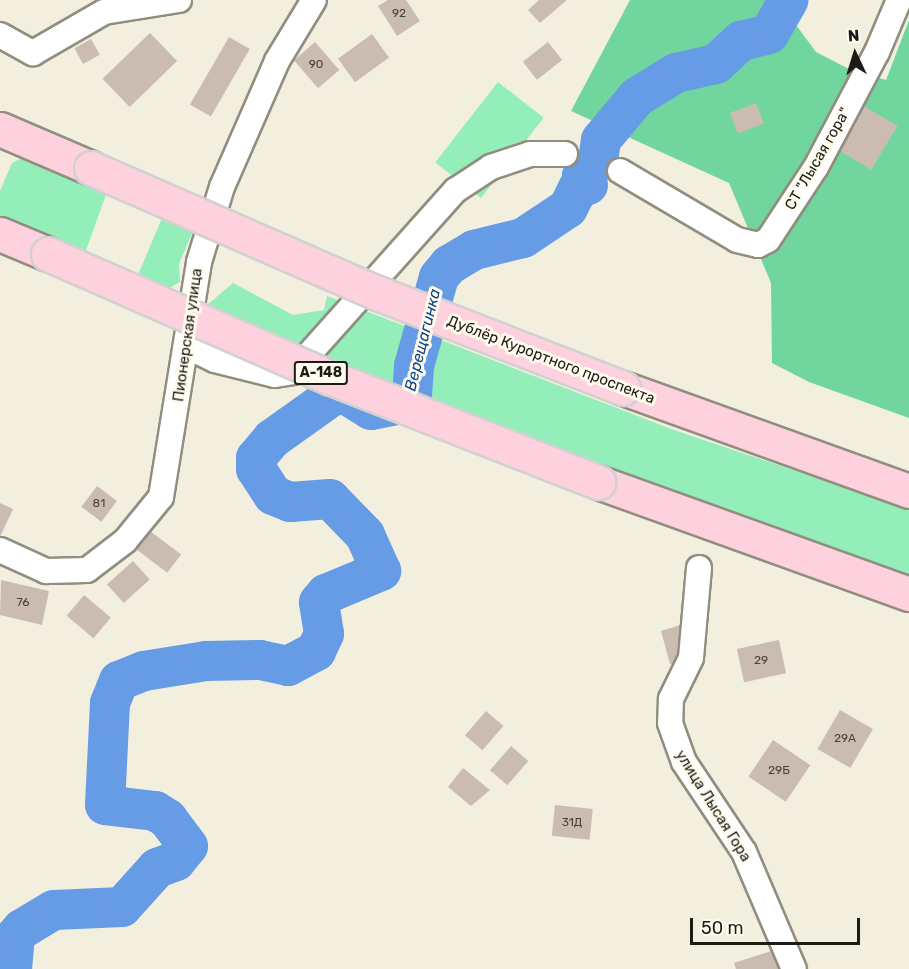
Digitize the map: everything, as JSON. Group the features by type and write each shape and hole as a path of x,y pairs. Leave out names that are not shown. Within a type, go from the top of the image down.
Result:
{"main road":[{"name":"Дублёр Курортного проспекта","path":"0,129 375,292 623,388 909,491"},
{"name":"А-148","path":"0,234 331,378 598,482 909,594"}],"street":[{"path":"0,35 33,53 104,12 179,0"},
{"name":"Пионерская улица","path":"0,550 46,571 76,573 125,541 149,515 165,483 199,262 222,187 277,61 314,0"},
{"name":"СТ \"Лысая гора\"","path":"620,171 737,240 758,245 776,232 816,167 877,52 899,0"},
{"path":"186,346 215,360 275,375 292,372 456,190 491,167 530,154 565,154"},
{"name":"улица Лысая Гора","path":"699,568 691,658 671,699 670,723 684,762 744,852 794,969"}],"green space":[{"path":"630,0 789,0 796,25 816,52 849,69 886,80 909,20 909,418 809,382 772,363 771,283 729,183 571,111"},
{"path":"498,82 544,118 481,198 435,162"},
{"path":"24,157 107,192 85,253 0,218 0,191 12,163"},
{"path":"162,218 193,231 179,264 180,282 169,288 138,275"},
{"path":"233,283 293,315 324,310 327,296 674,430 909,509 909,577 664,492 364,373 207,305"}],"building":[{"path":"388,0 406,0 420,21 397,36 378,6"},
{"path":"539,0 567,0 540,23 528,10"},
{"path":"150,33 177,61 130,107 103,79"},
{"path":"372,34 389,57 355,82 338,59"},
{"path":"229,37 250,49 211,117 190,105"},
{"path":"91,39 100,55 83,64 74,48"},
{"path":"315,42 339,70 318,88 294,60"},
{"path":"548,42 562,60 537,80 523,62"},
{"path":"756,103 764,124 738,134 730,113"},
{"path":"864,106 897,126 871,170 838,150"},
{"path":"97,486 117,501 101,522 81,507"},
{"path":"0,503 13,509 0,537"},
{"path":"150,531 181,554 167,573 136,549"},
{"path":"133,561 150,580 124,603 107,584"},
{"path":"1,580 49,591 42,625 0,615"},
{"path":"84,595 111,617 93,638 67,616"},
{"path":"683,624 684,662 670,664 661,631"},
{"path":"779,640 786,673 744,682 737,649"},
{"path":"840,710 873,729 850,768 818,749"},
{"path":"486,711 503,726 482,750 465,735"},
{"path":"773,740 810,765 786,802 748,776"},
{"path":"511,746 528,761 507,785 490,770"},
{"path":"463,768 490,790 471,806 448,787"},
{"path":"555,805 593,809 590,840 552,836"},
{"path":"774,950 780,969 736,969 734,963"}],"waterway":[{"name":"Верещагинка","path":"12,969 15,937 22,929 54,910 122,907 157,868 176,861 188,846 168,819 155,811 105,805 110,703 119,681 144,671 206,661 260,660 288,666 316,651 324,634 319,602 326,594 381,571 365,535 330,499 290,502 273,495 256,469 256,458 272,439 335,394 347,395 371,410 406,403 412,395 414,366 439,277 449,265 474,250 523,238 568,208 578,188 588,185 582,176 598,161 601,140 637,97 676,73 716,64 741,41 769,34 789,0"}]}
